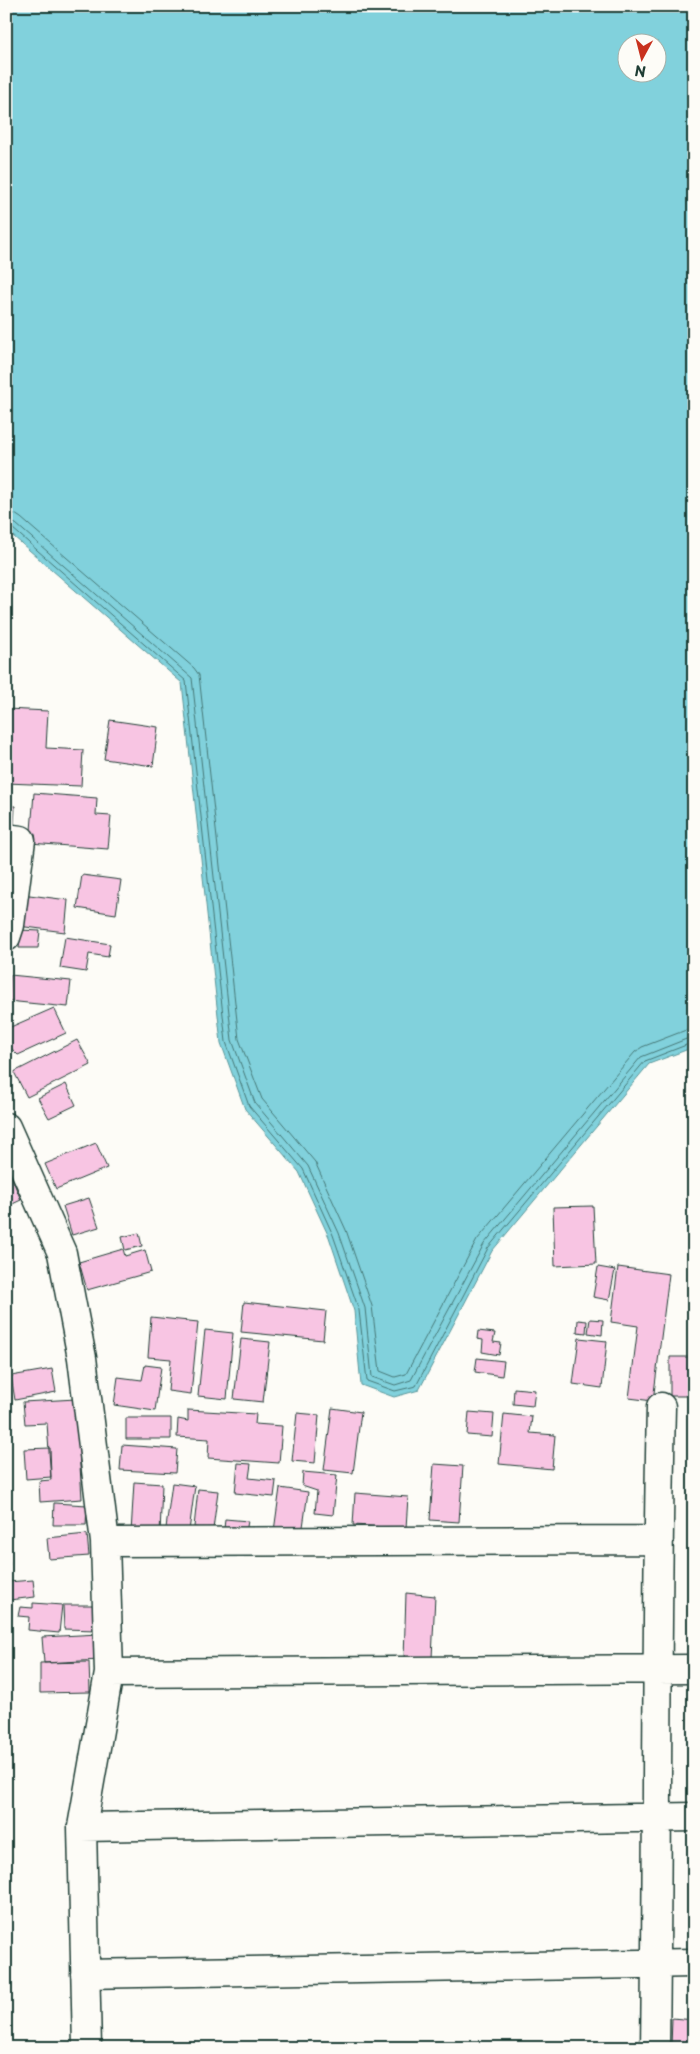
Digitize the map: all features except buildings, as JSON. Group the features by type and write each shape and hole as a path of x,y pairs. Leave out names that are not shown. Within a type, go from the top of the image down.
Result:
{"street":[{"path":"6,838 21,840 7,929"},
{"path":"6,1128 62,1253 82,1358 106,1542 109,1672 82,1827 87,2048"},
{"path":"655,2048 659,1670 658,1540 661,1407"},
{"path":"106,1542 658,1540"},
{"path":"109,1672 694,1669"},
{"path":"82,1827 694,1817"},
{"path":"85,1974 694,1963"}],"water":[{"path":"6,6 694,6 694,1047 649,1064 492,1251 419,1390 394,1397 361,1385 354,1311 329,1237 299,1172 245,1109 221,1043 182,683 6,530"}]}
